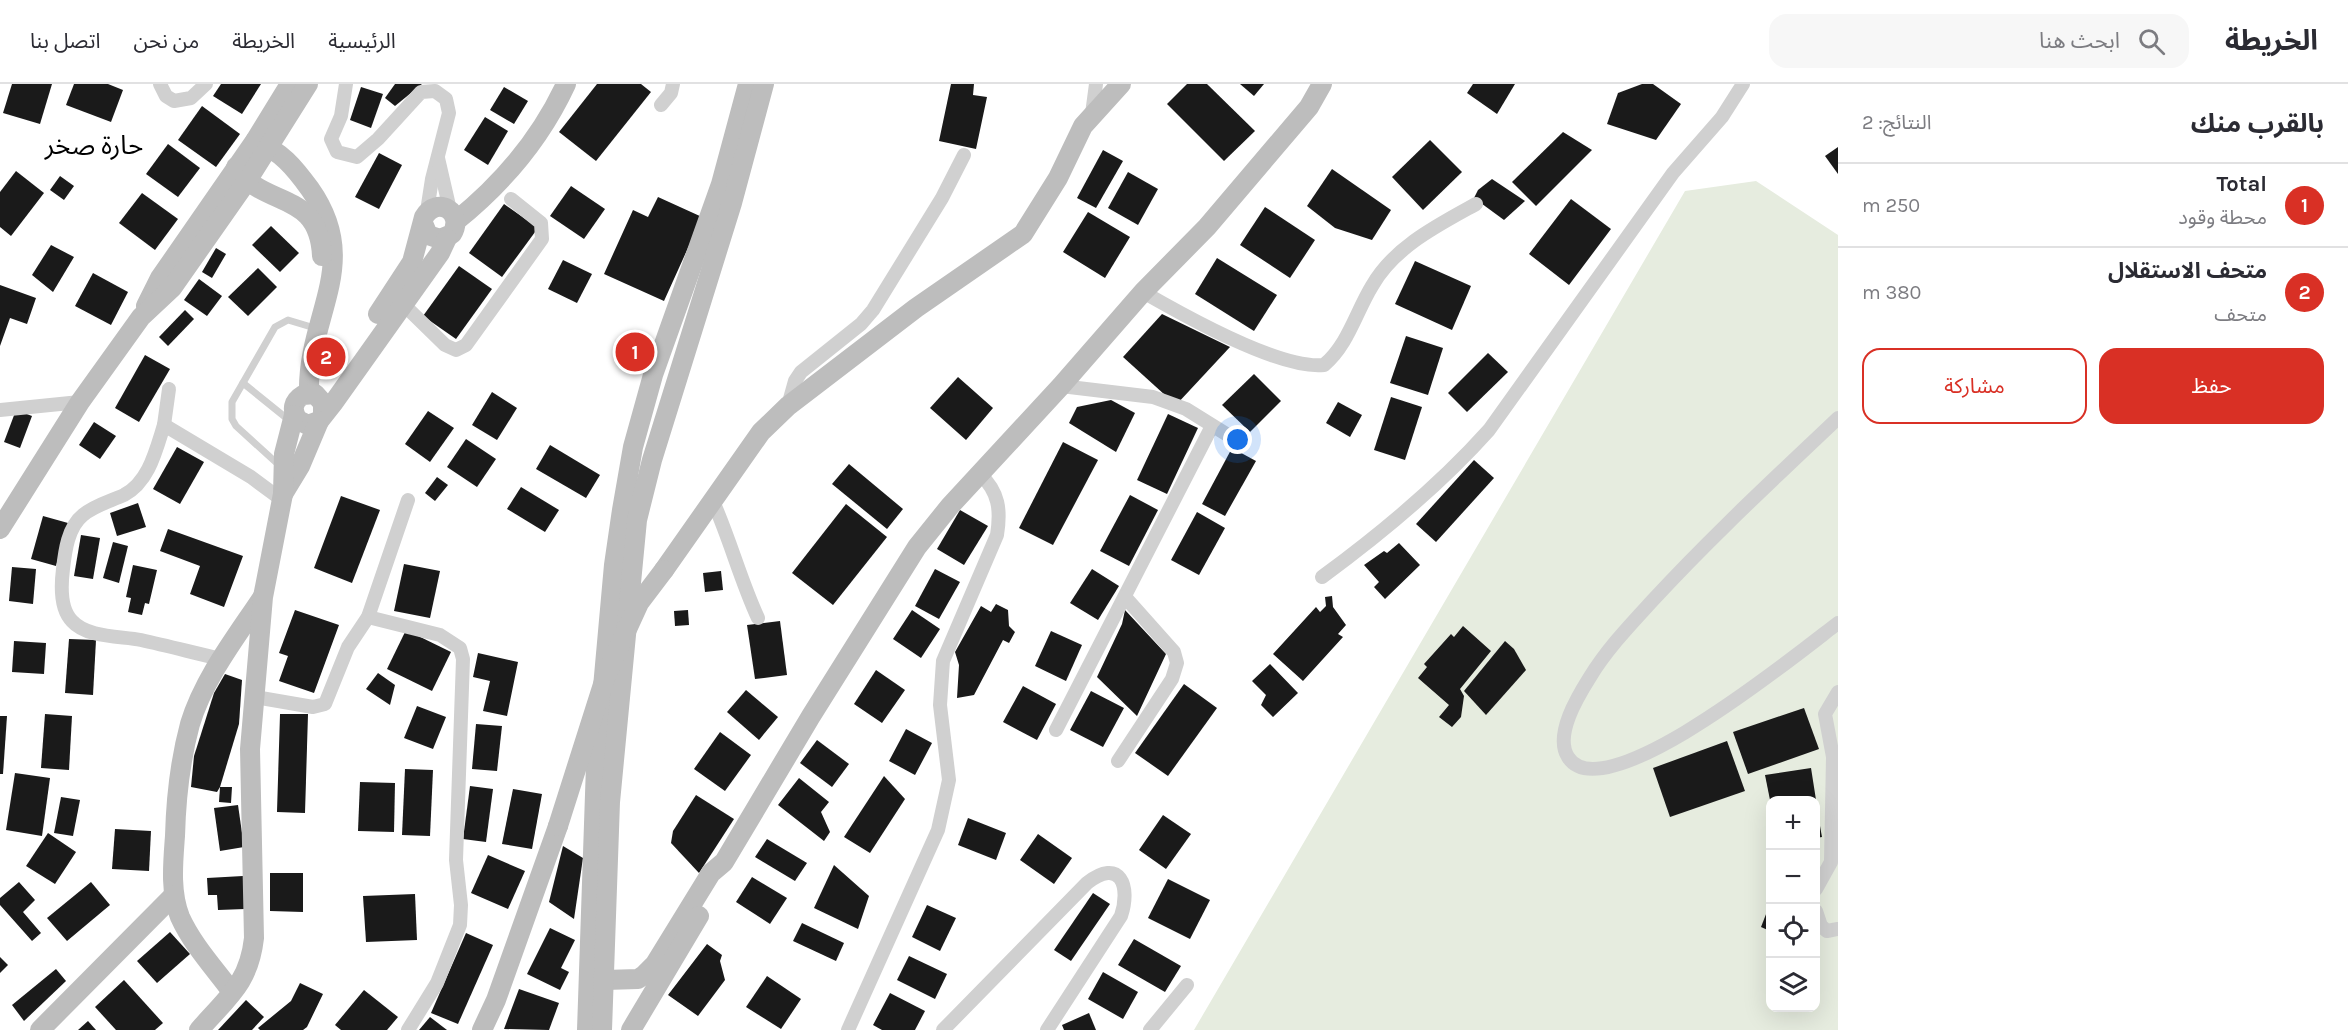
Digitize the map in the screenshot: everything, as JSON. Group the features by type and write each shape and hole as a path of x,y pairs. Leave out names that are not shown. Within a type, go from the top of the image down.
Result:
{"street":[{"path":"160,84 166,96 174,101 183,101 191,98 206,84"},
{"path":"0,529 80,402 141,317 160,278 242,174 262,144 290,84"},
{"path":"262,144 286,120 308,84"},
{"path":"302,405 336,378 405,273 417,249 448,120 449,105 441,94 427,90 415,96 378,139 357,158 337,152 332,139 341,116 346,84"},
{"path":"425,217 428,235 434,238 498,185 533,140 558,102 566,84"},
{"path":"661,105 671,93 673,84"},
{"path":"1092,114 1096,84"},
{"path":"482,1030 496,1000 558,826 606,675 639,603 761,432 788,406 916,308 1023,234 1039,210 1083,126 1121,84"},
{"path":"631,1030 717,885 724,862 917,547 1143,292 1207,227 1309,107 1322,84"},
{"path":"1322,577 1380,534 1462,461 1489,430 1673,173 1722,117 1743,84"},
{"path":"602,1030 610,802 637,520 652,460 735,193 751,85"},
{"path":"587,1030 596,765 622,510 633,447 653,375 721,184 751,85"},
{"path":"286,120 291,163"},
{"path":"262,144 291,163 326,214 334,252 334,272 310,359 298,420 308,425 321,418"},
{"path":"788,406 795,381 801,372 861,324 873,310 942,198 964,155"},
{"path":"282,497 300,466 321,418 440,253 451,223 438,158"},
{"path":"199,1030 246,975 254,938 249,809 250,749 263,597 282,497 282,467 302,405 300,362 320,277 322,249 313,221 296,206 242,174"},
{"path":"141,317 172,288 224,211 242,174"},
{"path":"224,211 240,203 276,195"},
{"path":"402,303 444,345 456,350 466,345 542,239 541,223 511,199"},
{"path":"1143,292 1179,313 1294,363 1324,365 1334,357 1372,285 1388,263 1406,246 1476,204"},
{"path":"425,217 439,206 451,223"},
{"path":"1061,386 1153,397 1186,409 1231,437"},
{"path":"169,389 164,426 153,458 140,484 126,494 83,515 72,528 62,571 63,601 72,622 82,629 227,651 246,644 260,653"},
{"path":"0,410 80,402"},
{"path":"302,405 323,403 321,418"},
{"path":"1838,417 1688,562 1622,634 1590,676 1572,711 1565,734 1565,753 1572,765 1585,770 1606,768 1644,756 1720,710 1838,623"},
{"path":"164,426 282,497"},
{"path":"1056,730 1212,426"},
{"path":"848,1030 933,841 945,804 949,763 940,705 943,661 997,536 1000,514 993,486 980,474"},
{"path":"712,499 735,552 742,583 758,618"},
{"path":"255,697 313,707 325,704 348,647 368,617 408,500"},
{"path":"232,992 181,918 174,895 173,868 180,769 191,722 227,651 263,597"},
{"path":"1118,761 1173,679 1177,663 1174,651 1125,597"},
{"path":"368,617 440,635 460,648 463,659 456,838 460,925 437,983 408,1030"},
{"path":"1820,881 1832,862 1833,757 1824,714 1838,692"},
{"path":"605,980 638,979 644,975 655,964 711,873 724,862"},
{"path":"944,1030 1087,883 1097,875 1109,873 1120,878 1126,888 1126,901 1120,916 1047,1030"},
{"path":"40,1030 174,895"},
{"path":"1820,924 1827,932 1838,929"},
{"path":"1150,1030 1187,986"}],"lane":[{"path":"282,467 236,426 232,419 232,402 275,327 288,320 308,326"},
{"path":"243,383 302,405"}],"shaded area":[{"path":"1756,181 1838,235 1838,1030 1194,1030 1685,191"}],"building":[{"path":"12,84 52,84 40,124 3,113"},
{"path":"74,84 108,84 123,90 111,122 66,105"},
{"path":"221,84 261,84 242,114 213,96"},
{"path":"395,84 422,84 395,106 385,98"},
{"path":"597,84 641,84 651,92 596,161 559,132"},
{"path":"951,84 974,84 973,95 987,97 976,149 939,141"},
{"path":"1187,84 1207,84 1255,131 1224,161 1167,104"},
{"path":"1240,84 1264,84 1254,96"},
{"path":"1473,84 1515,84 1497,114 1467,93"},
{"path":"1642,84 1653,84 1681,104 1656,140 1607,124 1618,93"},
{"path":"361,87 383,94 371,128 350,120"},
{"path":"504,87 528,101 514,124 490,110"},
{"path":"202,106 240,134 216,167 178,140"},
{"path":"485,117 508,131 488,165 464,150"},
{"path":"1563,132 1592,150 1536,206 1512,182"},
{"path":"1430,140 1462,172 1423,210 1392,177"},
{"path":"168,144 200,168 178,197 146,174"},
{"path":"1838,147 1838,174 1825,156"},
{"path":"1103,150 1123,161 1096,208 1077,198"},
{"path":"379,153 402,165 379,209 355,197"},
{"path":"1332,169 1391,210 1372,240 1335,228 1307,206"},
{"path":"16,171 44,193 11,236 0,227 0,192"},
{"path":"1128,172 1158,189 1138,225 1108,208"},
{"path":"60,176 74,186 64,200 50,190"},
{"path":"1492,179 1525,201 1504,220 1474,198 1478,190"},
{"path":"571,186 605,209 584,239 550,216"},
{"path":"142,193 178,219 155,250 119,223"},
{"path":"658,197 702,217 664,301 604,274 633,210 648,217"},
{"path":"1571,199 1611,229 1569,285 1529,254"},
{"path":"504,204 538,228 502,277 469,253"},
{"path":"1265,207 1315,240 1290,278 1240,245"},
{"path":"1088,212 1130,237 1105,278 1063,252"},
{"path":"271,226 299,253 280,272 252,245"},
{"path":"51,245 74,257 53,292 32,275"},
{"path":"216,248 226,254 212,278 202,272"},
{"path":"1217,258 1277,295 1254,331 1195,294"},
{"path":"563,260 592,274 577,303 548,289"},
{"path":"1415,261 1471,286 1452,330 1395,304"},
{"path":"459,266 492,289 456,339 423,316"},
{"path":"258,268 277,287 248,316 228,297"},
{"path":"93,273 128,292 111,325 75,306"},
{"path":"199,279 222,296 207,316 184,300"},
{"path":"0,285 36,298 27,324 10,318 0,346"},
{"path":"185,310 194,319 168,346 159,337"},
{"path":"1162,314 1230,347 1176,405 1123,357"},
{"path":"1406,336 1443,348 1428,395 1390,383"},
{"path":"1488,353 1508,372 1467,412 1448,393"},
{"path":"145,355 170,369 139,422 115,408"},
{"path":"1254,374 1281,401 1250,432 1222,405"},
{"path":"958,377 993,408 966,440 930,408"},
{"path":"492,392 517,408 497,440 472,425"},
{"path":"1391,397 1422,407 1405,460 1374,450"},
{"path":"1111,400 1135,413 1116,452 1069,423 1077,407"},
{"path":"1338,402 1362,415 1350,437 1326,423"},
{"path":"16,410 32,416 20,448 4,442"},
{"path":"428,411 454,428 430,462 405,444"},
{"path":"1168,414 1198,428 1167,494 1137,480"},
{"path":"94,422 116,436 100,459 79,445"},
{"path":"466,439 496,459 477,487 447,467"},
{"path":"1063,442 1098,460 1053,545 1019,528"},
{"path":"550,445 600,475 586,498 536,469"},
{"path":"177,447 204,462 180,504 153,489"},
{"path":"1232,448 1256,461 1225,516 1202,504"},
{"path":"1474,460 1494,478 1436,542 1416,524"},
{"path":"849,464 903,509 887,529 832,484"},
{"path":"437,477 448,485 435,501 425,493"},
{"path":"521,487 559,510 545,532 507,509"},
{"path":"1130,495 1158,510 1129,566 1100,551"},
{"path":"341,496 380,510 352,583 314,568"},
{"path":"138,503 146,527 117,536 110,513"},
{"path":"846,504 887,537 833,605 792,573"},
{"path":"960,510 988,526 964,565 937,549"},
{"path":"1197,512 1225,528 1199,575 1171,560"},
{"path":"43,516 68,523 56,566 31,559"},
{"path":"168,529 243,556 224,607 190,594 200,566 160,551"},
{"path":"81,535 100,538 93,579 74,576"},
{"path":"113,542 128,546 119,583 103,578"},
{"path":"1399,543 1420,565 1385,599 1374,587 1379,582 1364,565 1384,551 1387,553"},
{"path":"404,564 440,571 430,618 394,611"},
{"path":"133,565 157,570 149,604 145,603 142,615 128,612 131,598 126,597"},
{"path":"12,567 36,569 33,604 9,601"},
{"path":"935,569 960,582 939,619 915,606"},
{"path":"1092,569 1119,586 1098,620 1070,603"},
{"path":"721,571 723,590 705,592 703,573"},
{"path":"1332,596 1333,607 1346,625 1338,634 1343,637 1303,681 1273,654 1316,607 1320,612 1326,606 1325,597"},
{"path":"996,604 1008,610 1009,626 1015,632 1009,643 1003,640 974,695 957,698 959,665 955,652 981,606 991,612"},
{"path":"295,610 339,625 314,693 279,681 288,656 279,653"},
{"path":"688,610 689,625 675,626 674,611"},
{"path":"912,610 940,629 921,658 893,639"},
{"path":"1125,610 1166,654 1137,716 1097,677 1122,624"},
{"path":"780,621 787,675 755,679 747,625"},
{"path":"1463,626 1491,651 1460,689 1464,696 1461,717 1452,727 1439,717 1449,705 1418,678 1427,667 1424,664 1451,634 1454,637"},
{"path":"406,630 451,652 432,691 387,669"},
{"path":"1051,631 1082,645 1066,681 1035,666"},
{"path":"69,639 96,640 93,695 65,693"},
{"path":"14,641 46,643 44,674 12,672"},
{"path":"1505,641 1514,649 1526,670 1486,715 1464,691"},
{"path":"478,653 518,662 507,716 483,711 490,681 473,677"},
{"path":"1270,664 1298,693 1273,717 1261,705 1266,695 1252,681"},
{"path":"876,670 905,690 882,723 854,704"},
{"path":"378,673 395,685 390,705 366,689"},
{"path":"225,674 242,680 239,724 217,792 191,787 194,756 214,693"},
{"path":"1184,684 1217,708 1168,776 1135,753"},
{"path":"1023,686 1056,704 1037,740 1003,722"},
{"path":"746,690 778,717 759,740 727,712"},
{"path":"1091,691 1124,708 1103,747 1070,730"},
{"path":"417,706 446,717 433,749 404,738"},
{"path":"1804,708 1819,749 1748,774 1733,732"},
{"path":"45,714 72,716 69,770 41,768"},
{"path":"280,714 308,714 305,813 277,812"},
{"path":"0,716 7,716 3,774 0,774"},
{"path":"476,724 502,726 497,771 472,769"},
{"path":"906,729 932,743 915,775 889,761"},
{"path":"720,732 751,755 725,791 694,769"},
{"path":"817,740 849,764 832,787 800,763"},
{"path":"1727,741 1745,791 1670,817 1653,768"},
{"path":"1811,768 1815,796 1769,796 1765,775"},
{"path":"405,769 433,770 430,836 402,835"},
{"path":"15,773 50,778 42,836 6,830"},
{"path":"884,776 905,799 870,853 844,837"},
{"path":"799,778 829,802 821,812 830,832 824,841 778,805"},
{"path":"360,782 395,783 394,832 358,831"},
{"path":"470,786 493,789 486,842 463,839"},
{"path":"220,787 232,787 231,803 219,802"},
{"path":"513,789 542,794 532,849 502,844"},
{"path":"696,795 734,819 699,873 671,843 673,831"},
{"path":"61,797 80,800 73,836 54,833"},
{"path":"238,805 244,847 220,851 214,808"},
{"path":"1163,815 1191,834 1166,869 1139,850"},
{"path":"968,818 1006,833 996,860 958,845"},
{"path":"115,829 151,831 149,871 112,869"},
{"path":"48,833 76,852 55,884 26,866"},
{"path":"1038,834 1072,858 1054,884 1020,860"},
{"path":"767,839 807,863 795,881 755,857"},
{"path":"563,846 583,858 574,919 549,902"},
{"path":"488,855 525,871 508,909 471,893"},
{"path":"834,865 869,896 858,929 814,908"},
{"path":"270,873 303,873 303,912 270,911"},
{"path":"243,876 245,909 218,910 217,895 208,895 207,878"},
{"path":"752,877 787,898 770,924 736,902"},
{"path":"1168,879 1210,900 1190,939 1148,918"},
{"path":"19,882 35,900 23,912 41,933 32,941 0,905 0,898"},
{"path":"91,882 110,905 67,941 47,918"},
{"path":"1093,893 1110,904 1071,961 1054,950"},
{"path":"415,894 417,940 366,942 363,896"},
{"path":"927,905 956,918 940,951 912,937"},
{"path":"1766,914 1766,929 1761,927"},
{"path":"802,923 844,943 836,961 793,941"},
{"path":"550,928 575,940 561,968 569,972 560,990 527,974"},
{"path":"170,932 190,954 157,983 137,961"},
{"path":"466,933 493,945 458,1024 431,1013"},
{"path":"1134,939 1181,966 1165,992 1118,965"},
{"path":"707,944 722,955 720,961 725,980 698,1016 668,995"},
{"path":"909,956 947,974 935,999 897,980"},
{"path":"0,957 8,965 0,973"},
{"path":"56,969 66,981 24,1021 12,1005"},
{"path":"1103,972 1138,992 1123,1019 1088,999"},
{"path":"767,976 801,999 781,1029 746,1007"},
{"path":"124,980 163,1023 155,1030 116,1030 95,1007"},
{"path":"300,983 323,994 307,1027 303,1030 260,1030 258,1028 291,1001"},
{"path":"519,989 559,1003 549,1030 504,1029"},
{"path":"364,990 398,1017 387,1030 341,1030 335,1025"},
{"path":"890,993 925,1011 915,1030 882,1030 873,1025"},
{"path":"246,1000 264,1017 252,1030 218,1030"},
{"path":"1089,1013 1096,1030 1064,1030 1062,1025"},
{"path":"430,1017 447,1030 419,1030"},
{"path":"88,1021 96,1030 78,1030"}],"place":[{"name":"Total","path":"635,352"},
{"name":"متحف الاستقلال","path":"326,357"}],"district":[{"name":"حارة صخر","path":"94,145"}]}
